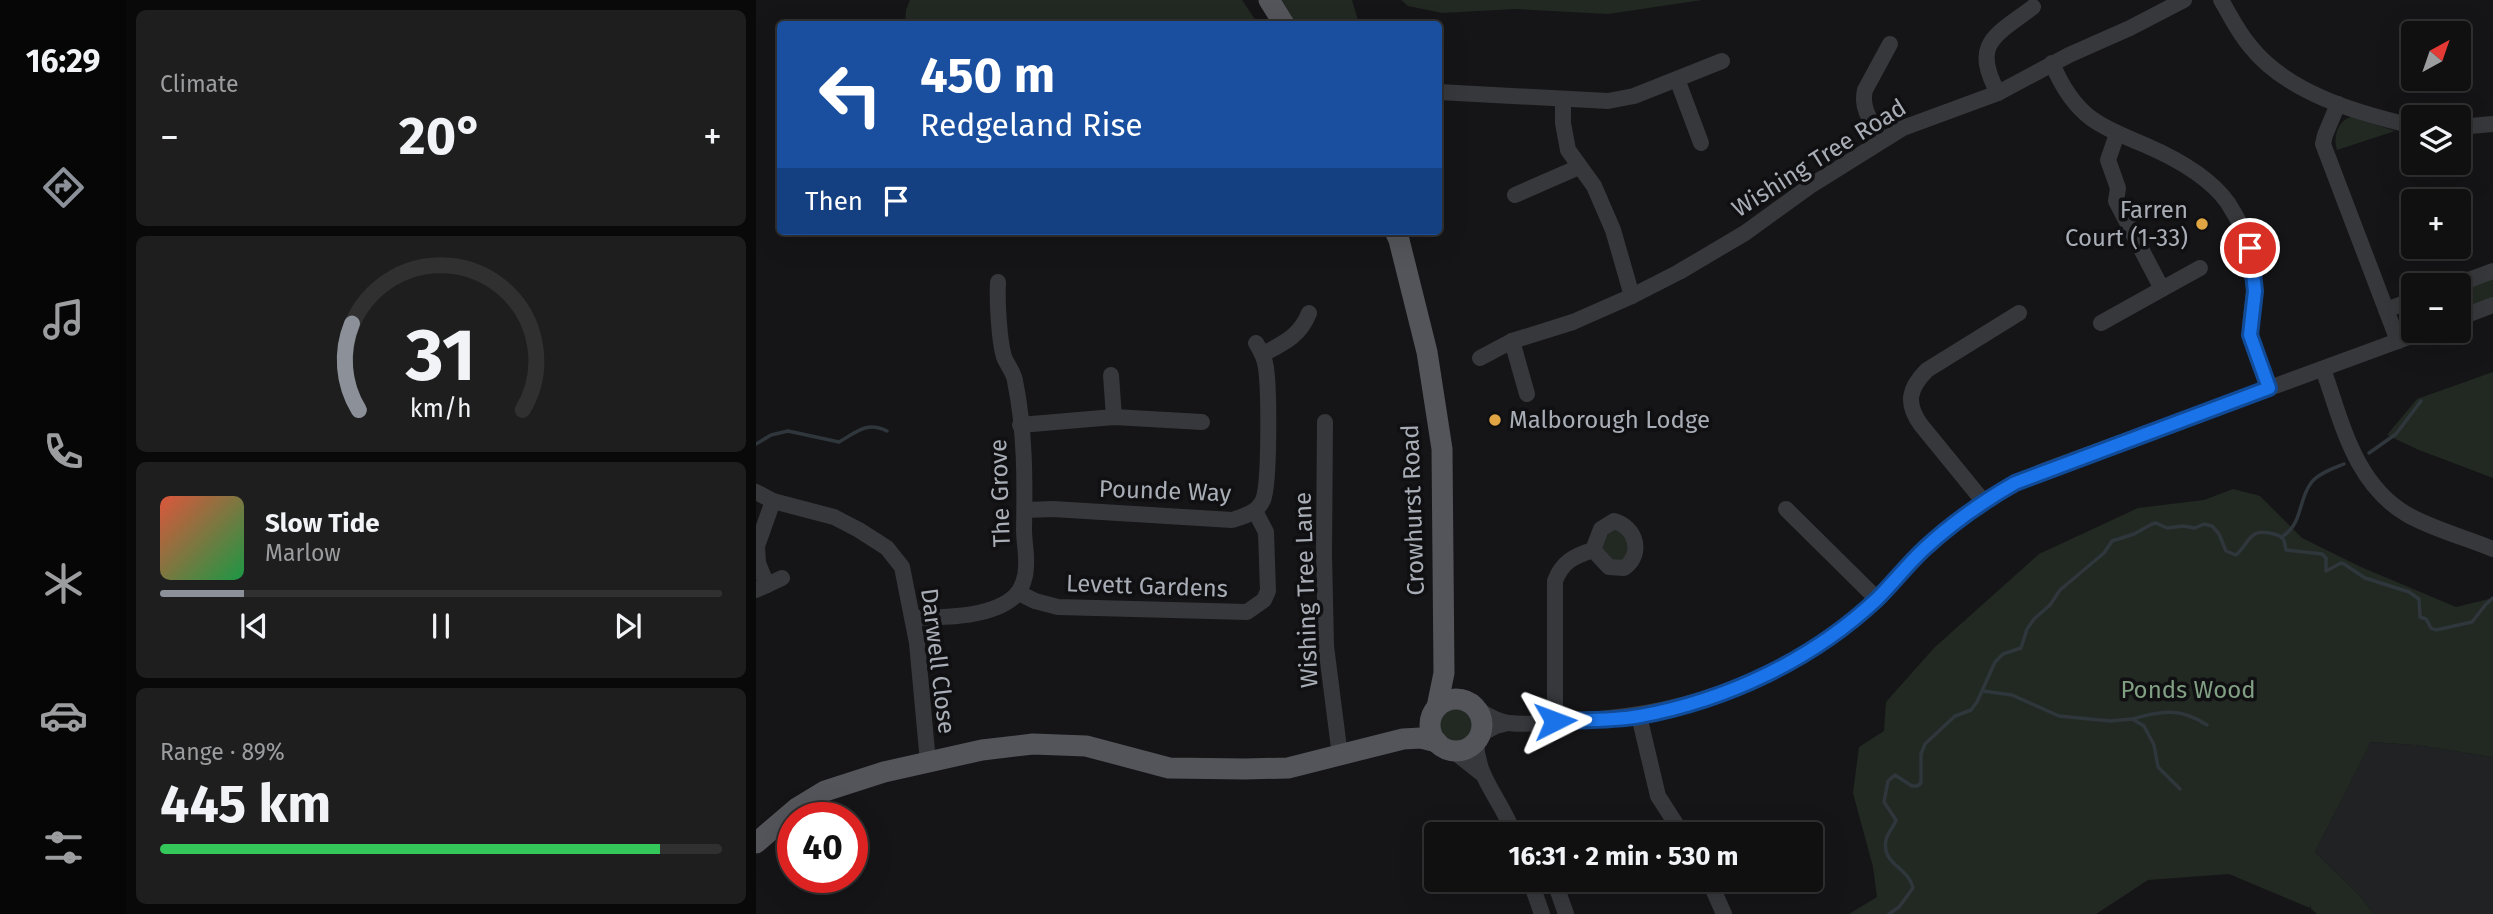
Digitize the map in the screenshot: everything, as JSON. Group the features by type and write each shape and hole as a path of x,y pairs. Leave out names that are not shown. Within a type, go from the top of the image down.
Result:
{"main road":[{"path":"1269,0 1282,21"},
{"name":"Crowhurst Road","path":"1397,235 1427,352 1442,449 1444,673 1434,713"},
{"path":"756,842 797,808 825,790 854,780 982,750 1033,744 1086,746 1169,768 1202,769 1288,768 1404,739 1421,738 1444,746 1465,749 1477,738 1481,721 1470,704 1454,692 1444,673"},
{"path":"1404,739 1420,730 1450,699 1470,704"},
{"path":"1434,713 1431,732 1444,746"}],"street":[{"name":"Wishing Tree Road","path":"1480,358 1512,341 1573,322 1632,296 1745,233 1810,186 1882,140 1924,119 1998,93 2162,5 2184,0"},
{"path":"2221,0 2250,46 2296,83 2338,104 2401,122"},
{"path":"1998,93 1984,59 1989,44 2034,7"},
{"path":"1882,140 1863,107 1863,99 1865,90 1890,44"},
{"path":"1442,92 1608,101 1634,96 1722,61"},
{"path":"2052,63 2073,101 2092,119 2117,134 2156,150 2191,169 2226,201 2241,224 2250,248 2255,291 2250,335 2269,388"},
{"path":"1677,79 1701,143"},
{"path":"1563,100 1563,123 1568,150 1594,186 1614,230 1632,296"},
{"path":"2338,104 2323,144 2398,341"},
{"path":"2471,126 2493,124"},
{"path":"2117,134 2108,160 2116,180 2116,201 2162,289"},
{"path":"1515,195 1579,167"},
{"path":"2101,323 2200,268"},
{"path":"2471,279 2493,271"},
{"name":"The Grove","path":"998,282 1004,356 1015,377 1026,510 1026,566 1018,593"},
{"path":"2386,310 2401,304"},
{"path":"2471,313 2493,305"},
{"name":"Pounde Way","path":"1026,510 1054,509 1232,520 1255,511 1262,500 1267,477 1267,370 1260,348 1295,336 1304,326 1309,313"},
{"path":"1983,501 1913,414 1910,399 1915,382 1927,370 2019,313"},
{"path":"1481,774 1477,738 1496,726 1508,723 1639,716 1722,694 1768,674 1825,640 1877,599 1924,550 1983,501 2015,483 2401,340"},
{"path":"1512,341 1527,394"},
{"path":"2323,369 2353,453 2372,486 2407,514 2493,549"},
{"path":"1111,374 1114,418"},
{"path":"1020,425 1114,418 1202,422"},
{"name":"Wishing Tree Lane","path":"1325,422 1326,646 1340,756"},
{"name":"Darwell Close","path":"756,492 773,501 834,517 887,548 902,567 913,618 928,762"},
{"path":"768,584 758,563 757,546 773,501"},
{"path":"1786,509 1877,599"},
{"name":"Levett Gardens","path":"1018,593 1034,601 1058,607 1247,612 1264,600 1268,591 1266,533 1255,511"},
{"path":"1555,721 1555,581 1559,569 1569,560 1593,551"},
{"path":"913,618 970,614 1009,602 1018,593"},
{"path":"1470,704 1508,723"},
{"path":"1639,716 1658,796 1675,822"},
{"path":"1444,746 1481,774 1508,822"},
{"path":"1534,892 1542,914"},
{"path":"1558,892 1566,914"},
{"path":"1714,892 1724,914"}],"shaded area":[{"path":"2371,742 2416,745 2493,757 2493,914 2373,914 2360,896 2315,852"}],"green space":[{"path":"910,0 1242,0 1256,21 905,21"},
{"path":"1281,0 1352,0 1358,21 1294,21"},
{"path":"1401,0 1702,0 1608,14 1515,9 1442,13 1408,6"},
{"path":"2351,117 2395,131 2337,150 2337,130 2342,122"},
{"path":"2493,278 2493,298 2471,306 2471,286"},
{"path":"2493,372 2493,478 2387,435 2417,399"},
{"name":"Ponds Wood","path":"2233,489 2260,496 2302,538 2361,567 2456,607 2493,598 2493,757 2416,745 2371,742 2315,852 2360,896 2373,914 2317,914 2311,909 2311,904 2310,908 2229,874 2148,880 2096,914 1849,914 1877,897 1873,867 1853,793 1859,747 1884,731 1886,702 1934,648 2039,554 2138,508 2204,500"},
{"path":"1618,524 1633,553 1613,566 1598,546 1603,529"},
{"path":"1456,706 1469,712 1475,725 1469,738 1456,744 1443,738 1437,725 1443,712"}],"waterway":[{"path":"2369,453 2396,434 2421,401"},
{"path":"756,444 771,435 788,431 839,442 867,427 887,431"},
{"path":"2283,536 2294,525 2307,490 2314,480 2344,464"},
{"path":"1889,914 1899,907 1913,888 1906,875 1891,861 1886,848 1887,837 1896,820 1884,802 1888,781 1895,775 1912,786 1921,783 1921,754 1925,744 1955,716 1971,710 1995,662 2003,654 2021,648 2027,629 2034,619 2050,605 2060,590 2104,553 2112,541 2156,523 2167,528 2195,528 2204,524 2212,526 2219,534 2226,551 2236,555 2255,534 2274,534 2283,539 2286,550 2322,554 2326,558 2326,571 2341,563 2365,578 2409,592 2419,599 2420,617 2426,619 2431,628 2436,630 2472,622 2493,598"},
{"path":"1983,691 2012,695 2059,716 2110,721 2132,719 2144,726 2154,745 2158,767 2180,789"},
{"path":"2133,719 2171,712 2198,719 2207,725"}],"place":[{"name":"Farren Court (1-33)","path":"2202,224"},
{"name":"Malborough Lodge","path":"1495,420"}],"route":[{"path":"1555,721 1639,716 1722,694 1768,674 1848,624 1877,599 1924,550 1983,501 2043,471 2269,388 2250,335 2255,291 2250,248"}]}
